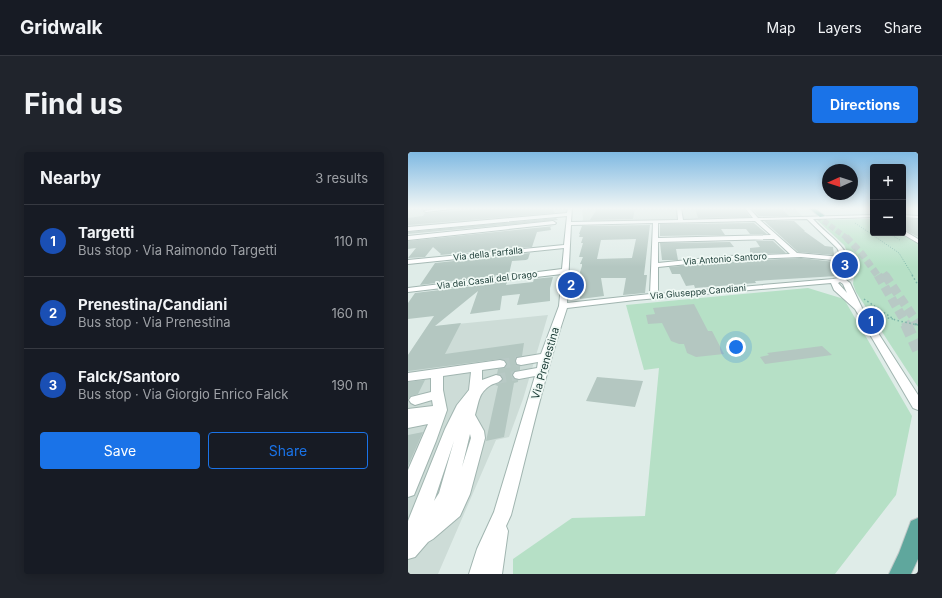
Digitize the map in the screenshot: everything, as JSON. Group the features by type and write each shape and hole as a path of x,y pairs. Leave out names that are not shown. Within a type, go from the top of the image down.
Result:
{"main road":[{"path":"900,574 908,558 918,528"}],"street":[{"path":"408,229 420,228"},
{"path":"408,238 512,228"},
{"name":"Via Prenestina","path":"492,574 502,515 545,357 562,306 569,228"},
{"path":"654,296 656,228"},
{"path":"765,228 795,255"},
{"path":"820,228 838,244 846,259 849,271 837,280 846,284 844,291 860,310 918,405"},
{"path":"906,234 918,240"},
{"path":"655,240 775,237"},
{"name":"Via della Farfalla","path":"408,262 568,246"},
{"name":"Via Antonio Santoro","path":"655,265 728,258 795,255 846,259"},
{"name":"Via dei Casali del Drago","path":"408,290 566,271"},
{"name":"Via Giuseppe Candiani","path":"562,306 654,296 837,280"},
{"path":"521,360 545,357"},
{"path":"408,377 500,364"},
{"path":"410,536 454,510 462,494 478,438 477,431 469,416 475,392 477,377 476,368"},
{"path":"519,375 542,371"},
{"path":"408,489 437,407 435,380 438,373"},
{"path":"410,536 459,412 475,392 488,381 496,379"},
{"path":"413,404 437,407"},
{"path":"413,404 437,407"},
{"path":"408,423 437,407"},
{"path":"408,430 437,407"},
{"name":"Via Prenestina","path":"479,574 486,550 502,515"}],"path":[{"path":"862,228 900,253 918,285"},
{"path":"893,236 900,240"},
{"path":"844,291 868,301 895,320"},
{"path":"860,310 918,325"}],"shaded area":[{"path":"548,315 523,399 509,437 496,440 438,574 408,574 408,355 427,327"}],"green space":[{"path":"825,228 870,228 870,236 906,236 918,242 918,387 856,292 853,284 855,269 844,245"},
{"path":"808,288 844,299 912,416 896,495 835,574 513,574 513,559 572,518 645,516 659,368 644,370 626,305"}],"building":[{"path":"454,228 476,228 408,234 408,232"},
{"path":"534,228 550,228 551,230 537,232 532,247 440,255 441,254 433,247 425,257 408,258 416,248 408,249 408,241"},
{"path":"581,228 650,228 644,275 647,275 645,293 623,295 626,278 601,278 604,296 580,299 579,275 582,266 582,264 580,264 583,257 579,257 583,237 579,237","holes":["636,239 632,258 597,259 601,240"]},
{"path":"660,228 760,228 767,234 750,234 746,229 721,229 725,235 660,236"},
{"path":"771,228 801,228 825,246 833,247 834,255 798,252"},
{"path":"906,228 918,228 918,237 906,231"},
{"path":"756,241 773,241 786,253 750,254 750,248 760,247"},
{"path":"730,242 734,247 676,249 678,260 662,260 660,243"},
{"path":"530,253 528,259 526,260 512,261 509,274 420,285 435,263"},
{"path":"801,258 835,262 837,276 755,281 756,283 695,288 694,285 686,286 680,274 672,274 669,267 739,261"},
{"path":"553,277 550,288 550,301 517,305 520,294 502,296 500,310 470,314 478,291 435,326 461,323 445,354 524,343 522,356 517,357 515,361 516,364 520,366 520,370 515,371 512,374 514,379 518,380 518,382 514,383 504,437 486,441 498,386 495,385 504,379 501,375 497,374 498,369 505,368 507,363 500,359 408,371 408,355 434,316 408,319 408,303 415,293 507,282 506,285 533,282 534,279"},
{"path":"694,304 708,331 712,331 724,354 696,357 687,353 684,344 671,341 662,323 648,324 646,315 655,314 653,308"},
{"path":"822,346 832,355 765,364 760,357 769,355 767,353"},
{"path":"597,377 643,381 635,407 586,401"},
{"path":"425,380 418,394 411,396 408,399 408,382"},
{"path":"423,432 408,466 408,435"}],"tunnel":[{"path":"833,228 847,238"},
{"path":"847,238 862,254 878,276"},
{"path":"878,275 907,325"},
{"path":"885,275 918,324"},
{"path":"906,324 918,350"},
{"path":"500,364 521,361"},
{"path":"496,379 519,375"}],"place":[{"name":"Falck/Santoro","path":"845,265"},
{"name":"Prenestina/Candiani","path":"571,285"},
{"name":"Targetti","path":"871,321"}]}
